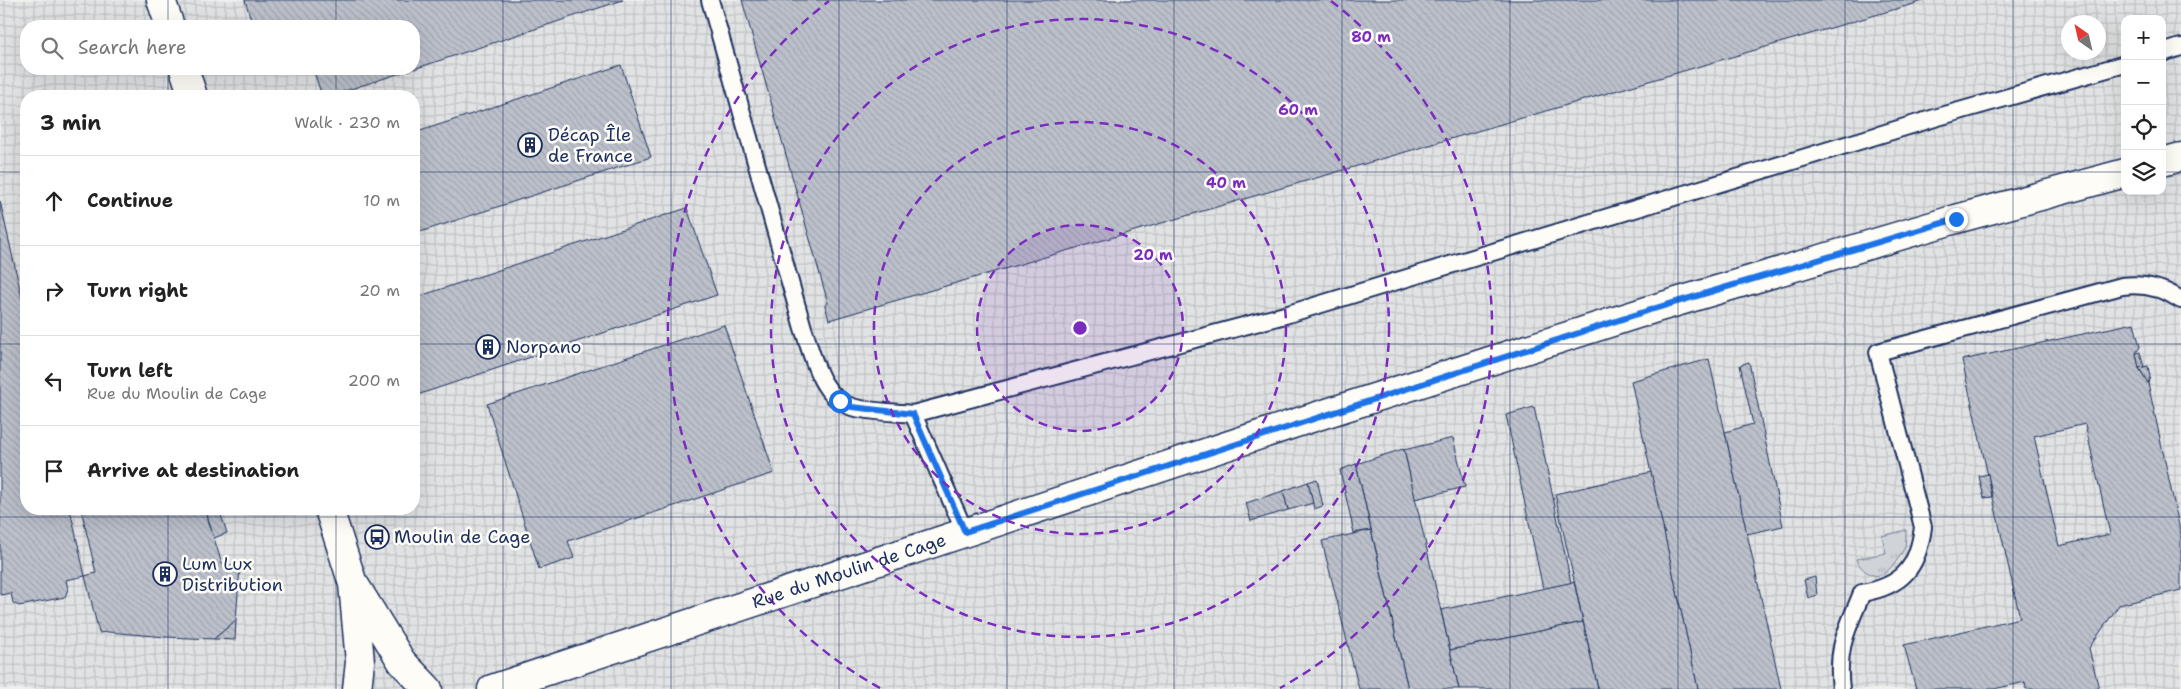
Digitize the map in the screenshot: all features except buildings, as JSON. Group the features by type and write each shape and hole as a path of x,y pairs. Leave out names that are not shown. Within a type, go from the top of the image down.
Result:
{"street":[{"path":"161,0 168,20"},
{"path":"186,75 191,90"},
{"path":"2166,161 2181,157"},
{"name":"Rue du Moulin de Cage","path":"492,689 1295,423 1653,309 1956,219 2121,174"},
{"path":"331,515 353,584 360,662 357,689"},
{"path":"353,584 402,662 428,689"}],"lane":[{"path":"710,0 803,328 819,373 828,390 840,401 852,407 913,414 1285,315 1928,120 2121,65"},
{"path":"2166,52 2181,48"},
{"path":"1841,689 1839,669 1841,646 1862,593 1882,590 1904,574 1916,557 1923,527 1878,352 2122,286 2136,284 2151,286 2181,300"},
{"path":"913,414 965,532"}],"shaded area":[{"path":"0,0 2181,0 2181,689 0,689"}],"green space":[{"path":"1906,530 1903,550 1888,570 1876,576 1865,571 1856,559 1886,553 1882,536"}],"place":[{"name":"Décap Île de France","path":"530,145"},
{"name":"Norpano","path":"488,347"},
{"name":"Moulin de Cage","path":"377,537"},
{"name":"Lum Lux Distribution","path":"165,574"}],"route":[{"path":"840,401 852,407 913,414 940,471 965,532 1305,420 1653,309 1956,219"}]}
